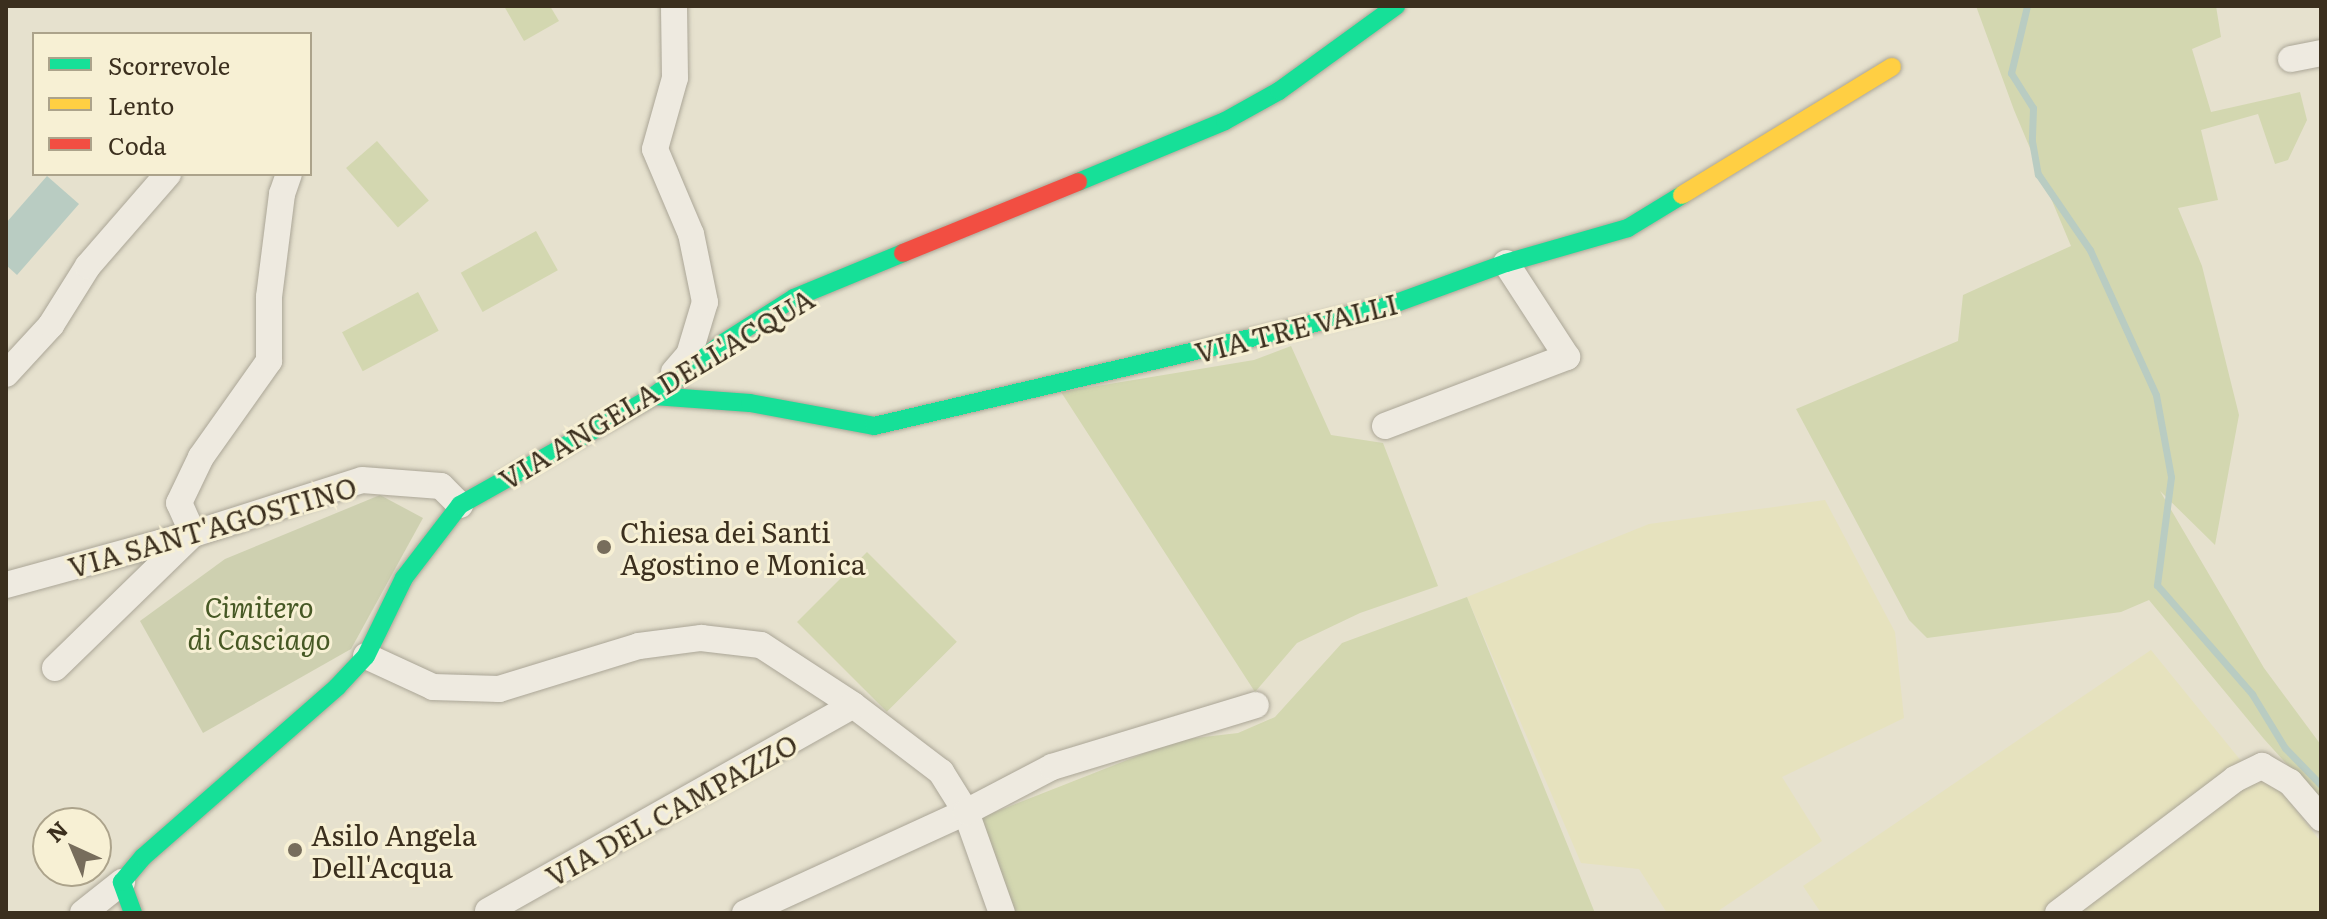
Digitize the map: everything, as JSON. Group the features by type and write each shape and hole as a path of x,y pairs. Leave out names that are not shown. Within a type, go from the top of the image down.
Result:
{"street":[{"path":"654,396 689,355 705,302 691,234 655,149 675,78 674,6"},
{"name":"VIA ANGELA DELL'ACQUA","path":"122,882 143,857 337,687 366,656 404,578 460,505 654,396 723,343 794,298 1225,121 1279,91 1396,6"},
{"path":"2291,59 2321,53"},
{"name":"VIA TRE VALLI","path":"654,396 750,403 874,426 1388,306 1506,263 1628,228 1892,67"},
{"path":"6,374 51,325 88,266 166,176"},
{"path":"55,668 193,534 179,503 201,457 269,361 269,297 282,194 288,176"},
{"path":"1385,426 1567,357 1506,263"},
{"name":"VIA SANT'AGOSTINO","path":"6,585 193,534 362,480 441,486 460,505"},
{"path":"366,656 433,687 499,689 639,646 701,638 761,645 853,705 941,772 966,812 1002,913"},
{"name":"VIA DEL CAMPAZZO","path":"488,911 853,705"},
{"path":"745,913 966,812 1052,767 1256,705"},
{"path":"2058,913 2235,779 2262,766 2290,782 2321,818"},
{"path":"83,913 122,882 133,913"}],"shaded area":[{"path":"47,176 79,204 17,275 6,265 6,223"},
{"path":"1825,500 1895,632 1904,718 1782,777 1822,841 1715,913 1667,913 1639,869 1581,863 1467,597 1649,524"},
{"path":"2151,650 2246,767 2283,794 2321,842 2321,913 1821,913 1803,886"}],"green space":[{"path":"504,6 550,6 559,21 524,41"},
{"path":"1976,6 2216,6 2221,37 2192,49 2211,112 2300,92 2307,120 2288,160 2275,164 2258,114 2201,130 2218,200 2178,208 2202,266 2239,415 2215,545 2160,491 2264,668 2321,745 2321,802 2264,739 2149,600 2121,612 1927,638 1909,620 1796,409 1958,341 1963,295 2071,246 2014,110"},
{"path":"377,141 429,201 398,228 346,168"},
{"path":"536,231 558,270 483,312 461,273"},
{"path":"418,292 439,331 363,371 342,332"},
{"path":"1291,346 1331,435 1383,443 1438,586 1360,613 1297,643 1255,692 1061,392 1254,360"},
{"name":"Cimitero di Casciago","path":"380,495 423,518 351,649 203,733 140,621 225,559"},
{"path":"867,552 957,642 887,712 797,622"},
{"path":"1467,597 1595,913 1016,913 980,818 1178,740 1238,733 1275,717 1342,643"}],"waterway":[{"path":"2027,6 2011,73 2033,108 2032,141 2038,174 2090,250 2156,395 2171,477 2157,585 2252,694 2285,748 2321,785"}],"traffic: fast":[{"path":"1078,182 1225,121 1279,91 1396,6"},
{"path":"654,396 750,403 874,426 1388,306 1506,263 1628,228 1682,195"},
{"path":"133,913 122,882 143,857 337,687 366,656 404,578 460,505 654,396 723,343 794,298 903,253"}],"traffic: slow":[{"path":"1682,195 1892,67"}],"traffic: jam":[{"path":"903,253 1078,182"}],"place":[{"name":"Chiesa dei Santi Agostino e Monica","path":"604,547"},
{"name":"Asilo Angela Dell'Acqua","path":"295,850"}]}
